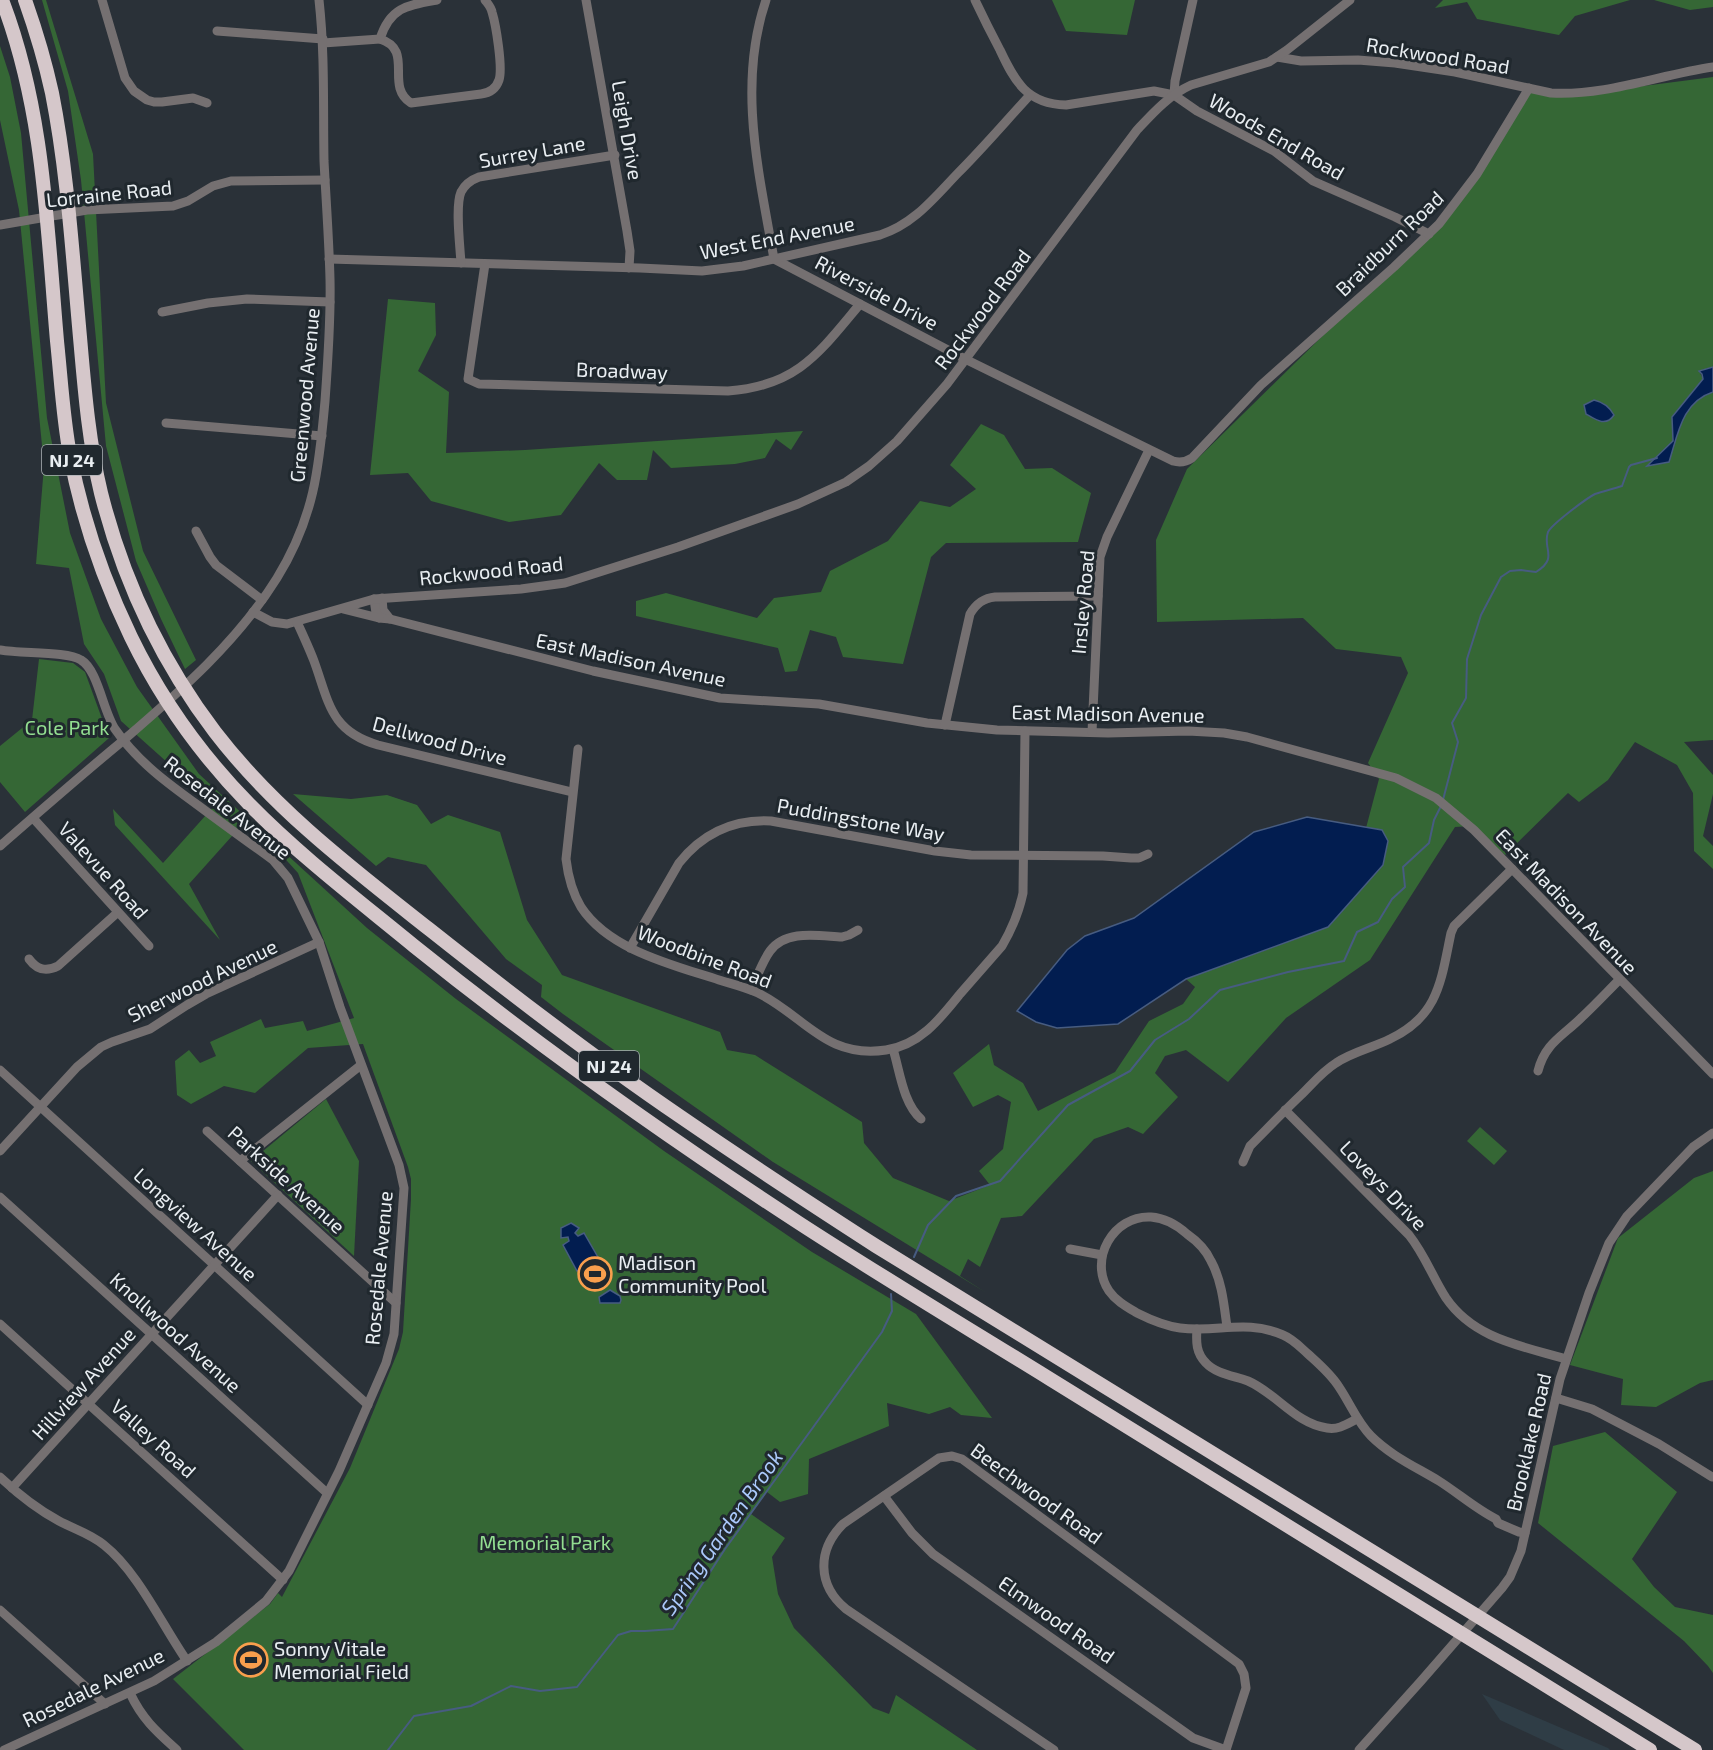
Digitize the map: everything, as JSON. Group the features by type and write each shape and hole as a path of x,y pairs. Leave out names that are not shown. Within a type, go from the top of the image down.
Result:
{"highway":[{"name":"NJ 24","path":"2,0 21,53 37,131 64,407 70,452 91,538 117,608 174,714 200,748 250,805 304,854 443,969 587,1077 733,1179 864,1264 1650,1750"},
{"name":"NJ 24","path":"25,0 52,92 60,137 86,404 96,467 110,526 136,599 171,667 217,735 267,791 327,845 466,958 594,1055 746,1161 876,1246 1695,1750"}],"street":[{"path":"102,0 125,78 134,91 154,102 193,98 207,103"},
{"name":"Greenwood Avenue","path":"0,846 210,662 262,600 285,563 306,519 318,475 328,368 330,302 323,41 319,0"},
{"path":"380,39 386,25 403,8 437,0"},
{"path":"217,31 323,41 380,39 395,48 399,65 399,87 404,98 409,102 417,103 487,93 496,87 501,67 492,12 485,0"},
{"name":"Leigh Drive","path":"586,0 615,155 630,251 629,268"},
{"path":"766,0 754,52 751,102 753,133 774,259"},
{"path":"975,0 1012,76 1030,95 1047,103 1066,105 1154,91 1174,95 1193,0"},
{"path":"1277,57 1350,0"},
{"name":"Rockwood Road","path":"253,612 279,623 297,622 378,598 521,589 565,583 678,547 807,500 846,482 883,454 912,424 967,360 1137,130 1157,108 1191,85 1259,66 1277,57 1300,61 1358,60 1395,63 1455,72 1551,93 1604,90 1713,67"},
{"name":"Braidburn Road","path":"1246,400 1429,234 1456,204 1477,174 1528,88"},
{"name":"West End Avenue","path":"329,259 702,271 743,266 880,235 901,226 921,213 1030,95"},
{"name":"Woods End Road","path":"1174,95 1197,111 1274,151 1314,181 1429,234"},
{"name":"Surrey Lane","path":"461,263 458,201 463,188 472,180 615,155"},
{"name":"Lorraine Road","path":"0,225 87,210 173,206 188,201 213,186 231,181 325,180"},
{"name":"Riverside Drive","path":"774,259 967,360 1173,461 1185,462 1191,459 1246,400"},
{"name":"Broadway","path":"485,264 468,379 479,384 728,391 757,387 787,376 810,361 860,304"},
{"path":"162,312 227,300 330,302"},
{"path":"166,423 322,436"},
{"name":"Insley Road","path":"1092,732 1100,557 1103,546 1149,450"},
{"path":"196,531 216,565 262,600"},
{"path":"945,725 970,614 978,603 989,597 1098,596"},
{"path":"378,598 376,613 379,618"},
{"path":"378,598 390,619"},
{"name":"East Madison Avenue","path":"341,608 592,671 711,697 819,704 945,725 997,730 1224,733 1247,737 1396,778 1436,798 1474,830 1713,1074"},
{"name":"Dellwood Drive","path":"297,622 331,710 342,725 360,738 378,745 573,792"},
{"name":"Rosedale Avenue","path":"0,650 72,656 84,661 92,671 108,716 136,756 157,775 280,867 288,878 319,942 402,1176 404,1188 394,1334 390,1353 327,1493 283,1580 266,1601 216,1642 154,1682 4,1750"},
{"name":"Woodbine Road","path":"578,749 566,859 576,898 588,916 608,934 630,948 751,990 781,1007 814,1034 837,1045 859,1051 874,1051 906,1045 927,1032 1002,946 1010,932 1021,903 1024,881 1025,731"},
{"name":"Valevue Road","path":"33,818 149,946"},
{"name":"Puddingstone Way","path":"630,948 679,863 688,852 707,836 729,825 745,822 771,821 959,854 1139,858 1148,854"},
{"path":"1243,1162 1250,1146 1326,1070 1346,1058 1405,1031 1426,1012 1442,980 1454,926 1512,869"},
{"path":"29,959 40,969 46,970 58,966 117,913"},
{"path":"751,990 769,952 782,940 795,936 842,937 858,930"},
{"name":"Sherwood Avenue","path":"0,1151 77,1067 101,1047 150,1029 206,994 319,942"},
{"path":"1538,1071 1544,1054 1551,1045 1619,980"},
{"path":"893,1049 909,1103 921,1119"},
{"path":"240,1161 362,1065"},
{"name":"Longview Avenue","path":"0,1070 368,1405"},
{"name":"Loveys Drive","path":"1286,1110 1409,1235 1425,1257 1446,1297 1464,1319 1473,1327 1498,1340 1566,1359"},
{"name":"Parkside Avenue","path":"207,1131 396,1303"},
{"name":"Brooklake Road","path":"1359,1750 1502,1588 1516,1564 1526,1533 1566,1359 1600,1264 1618,1228 1679,1160 1713,1132"},
{"name":"Hillview Avenue","path":"12,1488 278,1195"},
{"name":"Knollwood Avenue","path":"0,1197 327,1493"},
{"path":"1227,1327 1222,1291 1211,1259 1194,1239 1170,1222 1150,1217 1125,1223 1111,1236 1102,1256 1104,1280 1111,1294 1128,1308 1158,1322 1182,1328 1197,1329 1247,1326 1286,1336 1332,1377 1357,1419 1369,1434 1391,1453 1436,1479 1496,1519 1501,1518 1522,1527 1526,1533"},
{"path":"1070,1249 1102,1256"},
{"name":"Valley Road","path":"0,1324 283,1580"},
{"path":"1197,1329 1197,1350 1210,1367 1260,1387 1294,1413 1317,1425 1334,1429 1357,1419"},
{"path":"1556,1398 1592,1409 1659,1444 1712,1477"},
{"name":"Beechwood Road","path":"1054,1750 846,1608 830,1590 824,1573 825,1556 831,1539 843,1524 939,1458 952,1456 962,1459 1235,1660 1244,1674 1245,1688 1226,1750"},
{"path":"0,1477 45,1513 90,1535 112,1552 131,1574 187,1661"},
{"name":"Elmwood Road","path":"884,1496 912,1533 933,1554 1193,1738 1226,1750"},
{"path":"0,1610 105,1704"},
{"path":"130,1693 136,1708 150,1725 177,1750"}],"shaded area":[{"path":"1482,1694 1610,1750 1564,1750 1500,1720"}],"green space":[{"path":"42,0 46,0 93,154 106,403 143,551 196,660 185,669 136,561 106,446 81,180 68,91"},
{"path":"1052,0 1135,0 1127,35 1066,31"},
{"path":"1443,0 1630,0 1575,16 1559,35 1477,19 1467,2 1435,8"},
{"path":"1654,0 1713,0 1713,7 1690,10"},
{"name":"Memorial Park","path":"0,46 10,77 21,133 47,418 70,533 101,619 137,687 199,774 367,928 456,999 664,1151 812,1252 916,1314 992,1418 961,1415 950,1407 929,1414 887,1403 889,1426 809,1459 808,1494 780,1502 767,1492 751,1514 785,1538 772,1557 778,1594 794,1628 873,1708 889,1714 896,1695 977,1750 244,1750 173,1679 270,1604 278,1593 282,1597 350,1468 399,1349 403,1332 411,1179 363,1044 308,1048 255,1093 224,1086 191,1104 177,1095 175,1061 189,1050 200,1063 216,1056 210,1042 261,1019 265,1028 303,1021 307,1031 354,1018 298,873 278,851 241,826 189,884 220,940 115,825 113,809 163,863 215,805 121,721 104,674 84,644 69,568 36,564 44,466 19,210 0,120"},
{"path":"1713,77 1713,367 1699,371 1703,379 1672,417 1673,441 1669,462 1679,430 1688,411 1694,403 1713,392 1713,740 1684,742 1713,775 1713,794 1703,836 1713,846 1713,869 1694,851 1693,793 1677,765 1635,742 1608,780 1579,802 1568,793 1505,855 1471,826 1455,827 1370,960 1286,1018 1228,1082 1186,1050 1165,1056 1155,1073 1178,1097 1143,1134 1128,1127 1094,1139 1022,1216 1001,1218 980,1267 968,1259 960,1276 985,1292 773,1162 563,1014 541,997 542,985 506,959 426,865 388,857 376,866 293,794 351,799 387,795 417,805 431,824 448,815 500,832 527,920 562,975 720,1032 727,1050 755,1055 862,1122 864,1143 893,1178 949,1201 990,1185 979,1171 1003,1149 1011,1102 998,1095 973,1107 953,1073 989,1044 994,1065 1023,1083 1038,1111 1115,1072 1149,1021 1183,1004 1195,987 1186,979 1327,927 1381,830 1366,828 1379,779 1368,763 1408,673 1401,657 1336,649 1303,618 1157,622 1156,540 1187,469 1450,211 1529,88 1589,93"},
{"path":"388,299 435,303 436,335 418,371 449,392 446,453 525,450 803,431 791,450 776,439 765,458 735,464 671,468 653,450 647,480 617,480 599,463 561,515 509,522 431,501 408,473 370,475"},
{"path":"981,424 1004,435 1025,469 1052,468 1091,493 1078,542 946,543 931,557 903,664 843,657 836,637 810,630 797,671 785,672 778,648 636,616 636,601 666,593 757,618 774,598 821,592 830,571 888,541 920,501 950,507 976,489 950,465"},
{"name":"Cole Park","path":"39,659 73,663 85,672 109,738 25,812 0,782 0,746 32,720"},
{"path":"326,1099 359,1161 354,1256 251,1161"},
{"path":"1480,1127 1507,1151 1494,1165 1467,1141"},
{"path":"1713,1171 1713,1380 1700,1383 1656,1407 1621,1405 1623,1379 1570,1365 1618,1238 1694,1178"},
{"path":"1605,1432 1677,1492 1632,1559 1654,1587 1675,1607 1713,1615 1713,1673 1684,1641 1538,1523 1553,1446"}],"water":[{"path":"1713,367 1713,392 1694,403 1688,411 1679,430 1669,462 1647,466 1673,441 1672,417 1703,379 1699,371"},
{"path":"1594,400 1610,409 1614,415 1611,419 1604,422 1586,414 1584,405"},
{"path":"1307,817 1382,830 1388,841 1383,865 1328,927 1186,979 1118,1024 1057,1028 1036,1022 1017,1011 1067,950 1085,936 1134,918 1254,832"},
{"path":"571,1223 579,1228 575,1233 578,1236 584,1233 599,1259 592,1263 594,1267 602,1265 604,1281 593,1287 579,1279 586,1271 583,1267 577,1271 563,1245 569,1241 568,1237 561,1238 561,1228"},
{"path":"610,1290 620,1296 620,1303 600,1303 599,1297"}],"waterway":[{"name":"Spring Garden Brook","path":"1443,800 1458,742 1452,723 1466,698 1467,659 1481,615 1501,577 1510,571 1536,572 1543,567 1548,558 1548,532 1556,523 1595,494 1622,486 1631,465 1657,458"},
{"name":"Spring Garden Brook","path":"914,1257 928,1225 956,1196 1000,1181 1068,1105 1130,1071 1155,1040 1189,1019 1220,990 1288,972 1344,961 1357,932 1378,922 1392,899 1405,887 1403,867 1429,843 1434,820 1441,806"},
{"name":"Spring Garden Brook","path":"388,1750 414,1716 471,1706 511,1686 540,1691 577,1687 618,1635 631,1631 673,1629 725,1549 882,1332 892,1311 891,1294"}],"place":[{"name":"Madison Community Pool","path":"595,1274"},
{"name":"Sonny Vitale Memorial Field","path":"251,1660"}]}
